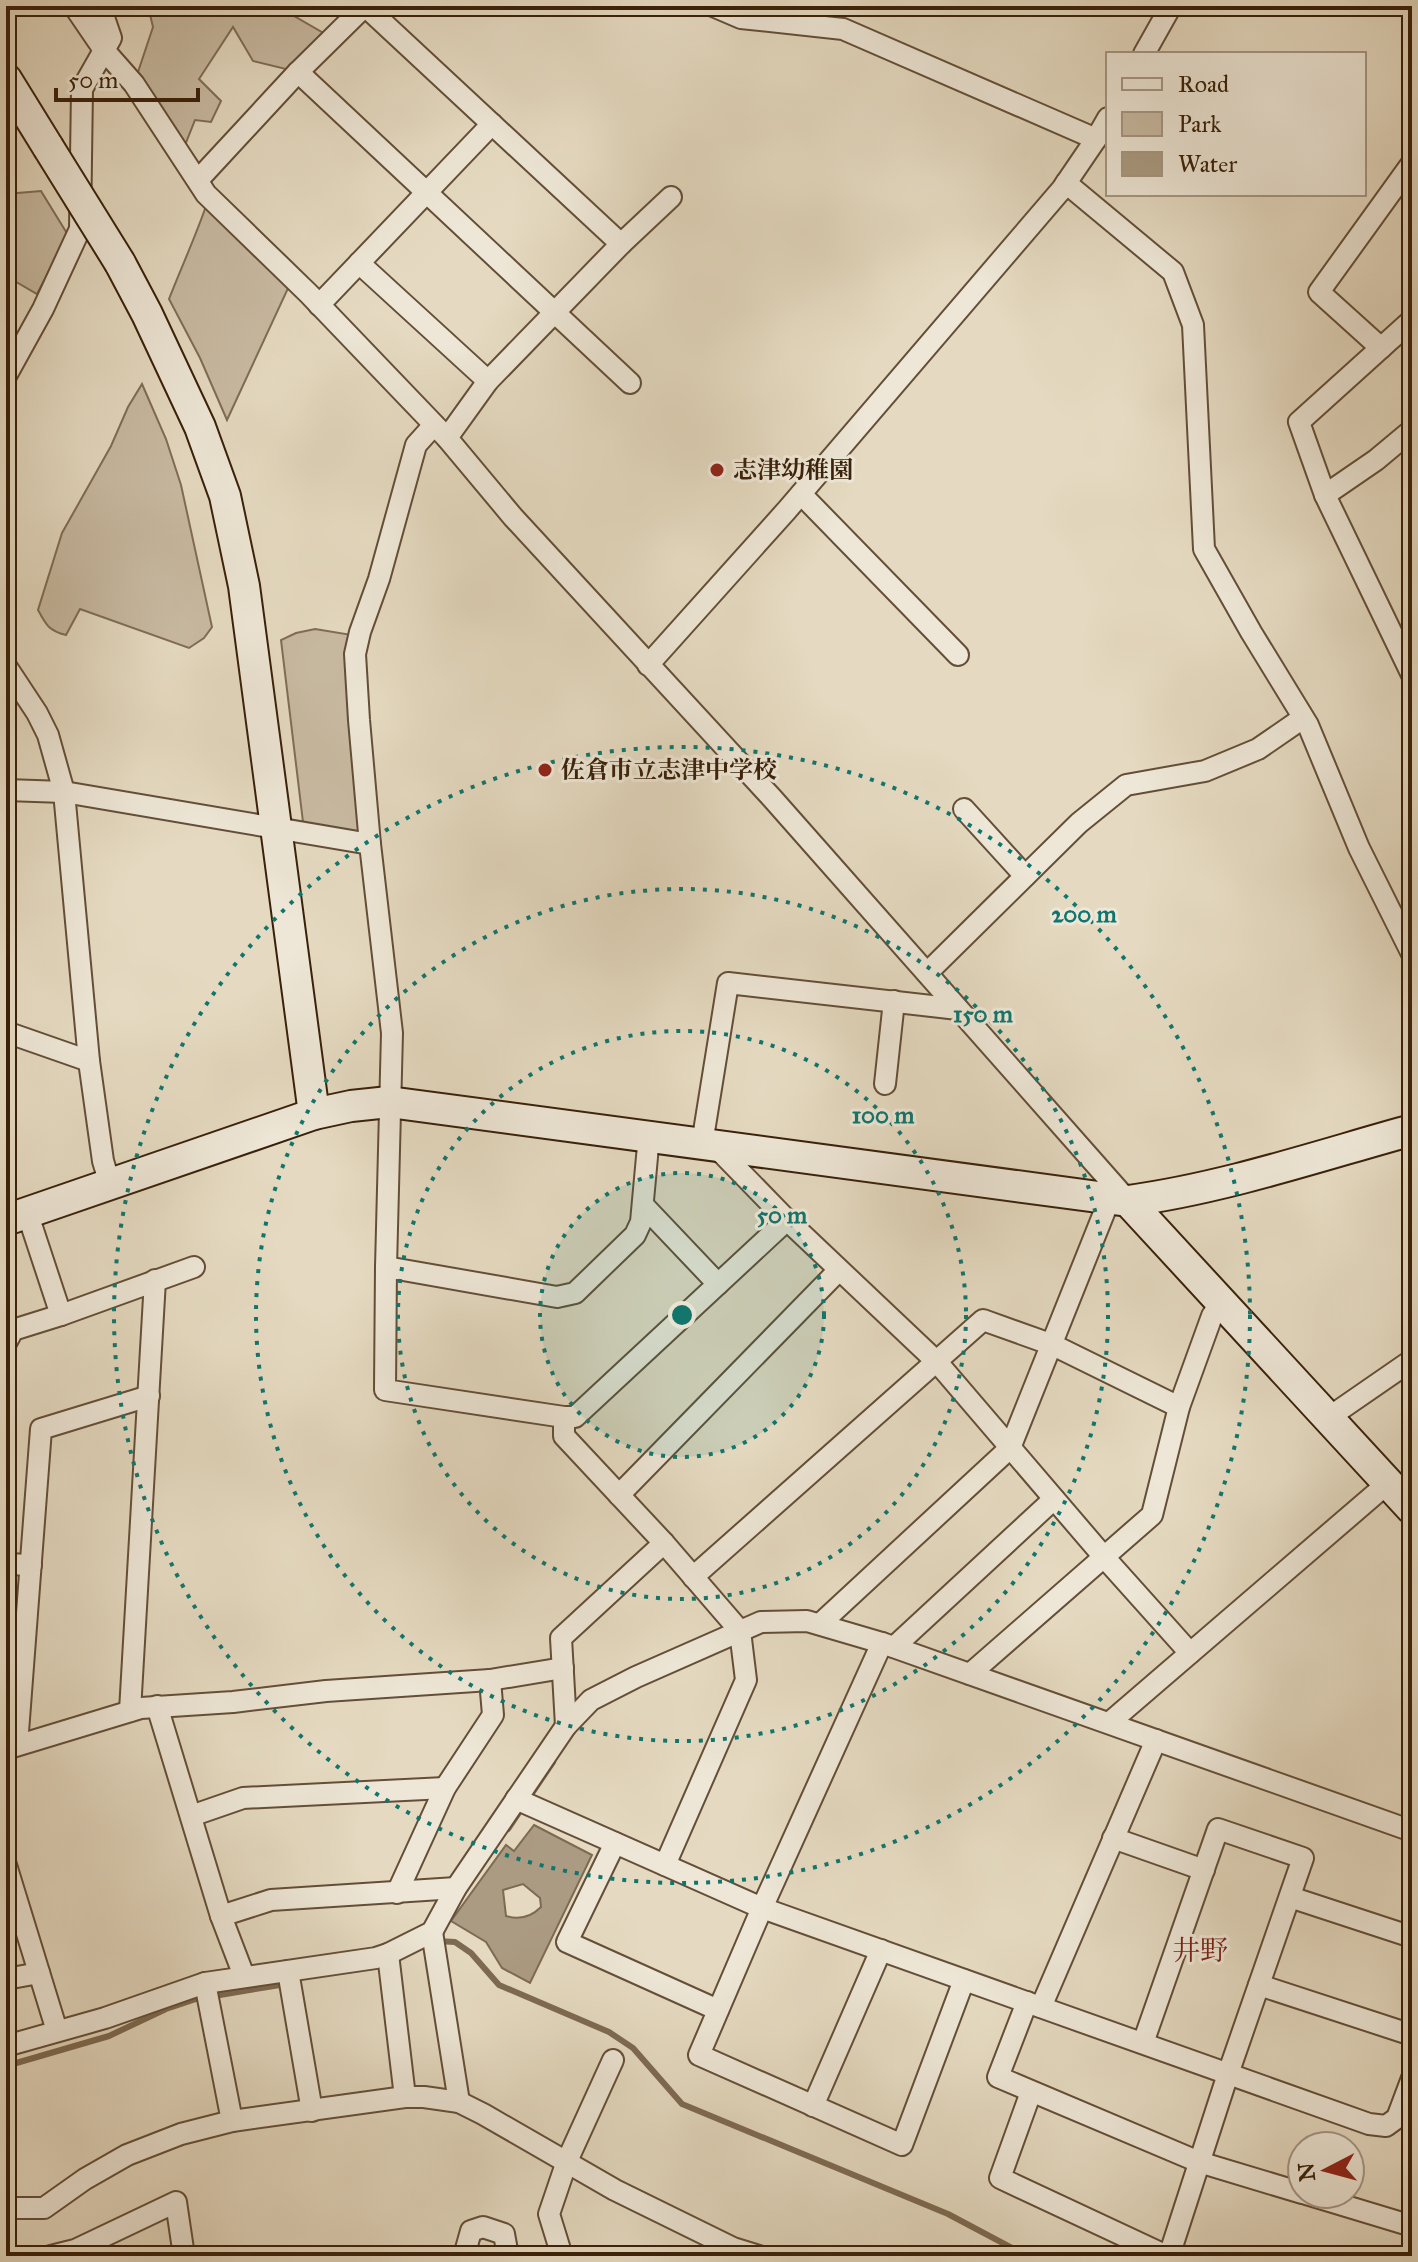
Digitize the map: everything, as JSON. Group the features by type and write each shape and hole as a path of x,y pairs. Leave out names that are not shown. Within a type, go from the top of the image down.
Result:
{"street":[{"path":"74,6 104,50 134,84 206,194 319,305 440,432 513,517 772,798 927,973 1119,1200 1221,1302 1412,1509"},
{"path":"6,376 15,341 43,309 80,229 82,89 111,38 100,6"},
{"path":"198,180 298,72 365,6 621,244"},
{"path":"713,6 741,18 843,29 1096,139"},
{"path":"1145,52 1171,6"},
{"path":"298,72 630,383"},
{"path":"8,86 120,263 147,314 200,427 225,496 244,586 314,1114"},
{"path":"648,665 801,494 1066,183 1106,122"},
{"path":"319,305 492,124"},
{"path":"1381,348 1319,292 1412,163"},
{"path":"1066,183 1173,272 1193,325 1204,549 1303,718 1359,848 1412,954"},
{"path":"671,197 621,244 440,432 416,445 379,579 360,632 355,654 359,720 392,1033 385,1390 575,1417 787,1220"},
{"path":"359,263 488,381"},
{"path":"1412,320 1299,422 1325,495 1412,675"},
{"path":"1325,495 1376,460 1412,430"},
{"path":"801,494 958,655"},
{"path":"6,666 48,735 64,792 89,1061 103,1161 110,1184"},
{"path":"927,973 1079,823 1126,785 1205,771 1258,749 1303,718"},
{"path":"6,790 64,792 370,844"},
{"path":"964,809 1025,876"},
{"path":"708,1144 728,983 958,1009"},
{"path":"885,1084 894,1001"},
{"path":"8,1039 89,1061"},
{"path":"61,1315 12,1216 314,1114 351,1106 389,1102 1119,1200 1161,1196 1213,1184 1412,1130"},
{"path":"386,1267 557,1297 575,1293 635,1235 641,1222 649,1135"},
{"path":"708,1144 937,1362 1190,1653"},
{"path":"820,1624 1010,1448 1119,1200"},
{"path":"643,1205 718,1284"},
{"path":"6,1343 13,1330 194,1267"},
{"path":"619,1495 839,1270"},
{"path":"130,1711 155,1280"},
{"path":"970,1674 1152,1515 1179,1407 1212,1316 1221,1302"},
{"path":"693,1577 983,1320 1053,1345 1179,1407"},
{"path":"1328,1418 1412,1360"},
{"path":"149,1396 41,1429 12,1747 130,1711 157,1706 490,1680 563,1668"},
{"path":"564,1417 564,1436 664,1543 740,1631 746,1680 665,1865"},
{"path":"1109,1723 1388,1483"},
{"path":"964,1980 902,2145 699,2055 762,1908 888,1645 1054,1499"},
{"path":"566,1726 561,1638 664,1543"},
{"path":"6,1564 31,1565"},
{"path":"6,2046 105,2018 205,1983 388,1954 432,1932 456,1888 566,1726 591,1700 761,1622 807,1621 888,1645 1412,1831"},
{"path":"397,1893 445,1788 493,1715 490,1680"},
{"path":"157,1706 221,1916 244,1976"},
{"path":"1156,1740 1113,1838 998,2077 1199,2162 1286,2188"},
{"path":"191,1816 243,1798 445,1788"},
{"path":"516,1799 762,1908 1369,2124 1386,2126 1397,2118 1412,2078"},
{"path":"1031,2092 1000,2178 1168,2256 1303,1858 1218,1829 1143,2043"},
{"path":"1113,1838 1204,1870"},
{"path":"615,1843 567,1942 718,2010"},
{"path":"6,1866 57,2031"},
{"path":"221,1916 271,1900 456,1888"},
{"path":"1290,1897 1412,1937"},
{"path":"432,1932 459,2102"},
{"path":"813,2106 881,1950"},
{"path":"388,1954 405,2097"},
{"path":"288,1971 312,2111"},
{"path":"6,1979 39,1973"},
{"path":"205,1983 232,2121"},
{"path":"1259,1985 1412,2035"},
{"path":"562,2256 549,2214 567,2161 613,2060"},
{"path":"6,2208 44,2208 127,2155 181,2134 232,2121 424,2097 459,2102 615,2190 733,2248 759,2256"},
{"path":"51,2256 75,2253 176,2202 184,2256"},
{"path":"1360,2210 1412,2226"},
{"path":"464,2256 471,2231 483,2227 504,2234 508,2256"}],"green space":[{"path":"148,6 296,6 289,13 332,38 298,72 253,61 233,27 199,79 221,101 211,122 195,120 185,145 134,84 153,27"},
{"path":"41,191 68,235 37,294 6,276 6,194"},
{"path":"206,206 290,284 227,420 200,358 169,299"},
{"path":"142,384 166,439 181,485 212,627 204,638 189,648 80,609 66,635 49,627 38,610 62,533"},
{"path":"315,629 352,635 360,835 308,828 303,822 281,640"}],"water":[{"path":"534,1825 592,1855 530,1983 502,1968 486,1942 451,1921 506,1845 514,1851","holes":["523,1884 540,1898 541,1907 533,1913 520,1918 506,1916 503,1890"]}],"waterway":[{"path":"508,1829 553,1762"},
{"path":"437,1941 455,1942 471,1953 499,1985 609,2032 633,2048 682,2104 948,2214 1027,2256"},
{"path":"6,2066 109,2036 166,2009 196,1999 286,1984"}],"place":[{"name":"志津幼稚園","path":"717,470"},
{"name":"佐倉市立志津中学校","path":"545,770"}],"district":[{"name":"井野","path":"1200,1950"}]}
